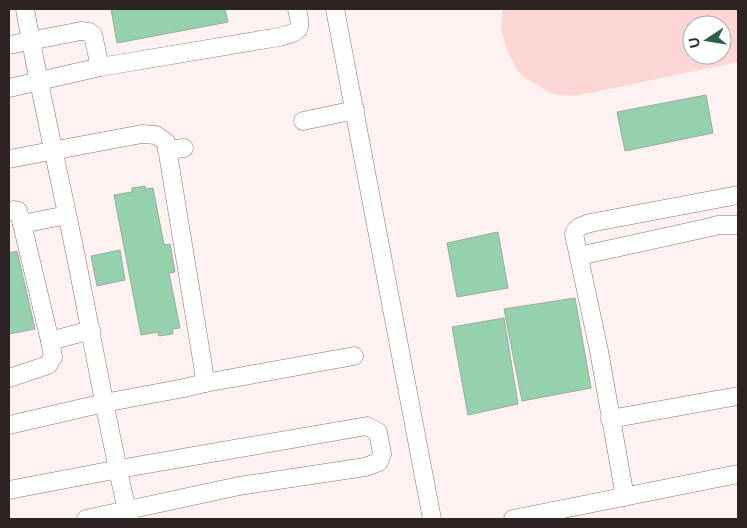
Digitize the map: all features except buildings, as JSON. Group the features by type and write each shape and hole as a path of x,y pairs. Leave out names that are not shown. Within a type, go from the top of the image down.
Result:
{"lane":[{"path":"25,9 128,515"},
{"path":"9,88 100,67 294,33 299,29 300,24 297,9"},
{"path":"335,9 432,519"},
{"path":"9,45 82,31 89,32 93,35 100,67"},
{"path":"303,121 355,110"},
{"path":"9,159 142,134 156,136 175,149 205,383"},
{"path":"625,497 599,351 574,234 576,229 581,226 738,195"},
{"path":"9,211 18,211 22,224 53,357 48,366 9,378"},
{"path":"22,224 68,215"},
{"path":"579,256 711,227 738,225"},
{"path":"50,341 91,330"},
{"path":"9,425 104,403 354,356"},
{"path":"610,419 738,396"},
{"path":"9,490 367,426 378,432 382,454 380,462 366,467 239,486 128,515 86,519"},
{"path":"513,519 738,474"}],"shaded area":[{"path":"503,9 738,9 738,62 732,63 732,15 682,15 682,65 724,65 575,96 549,92 524,77 517,70 507,50 501,30"}]}
